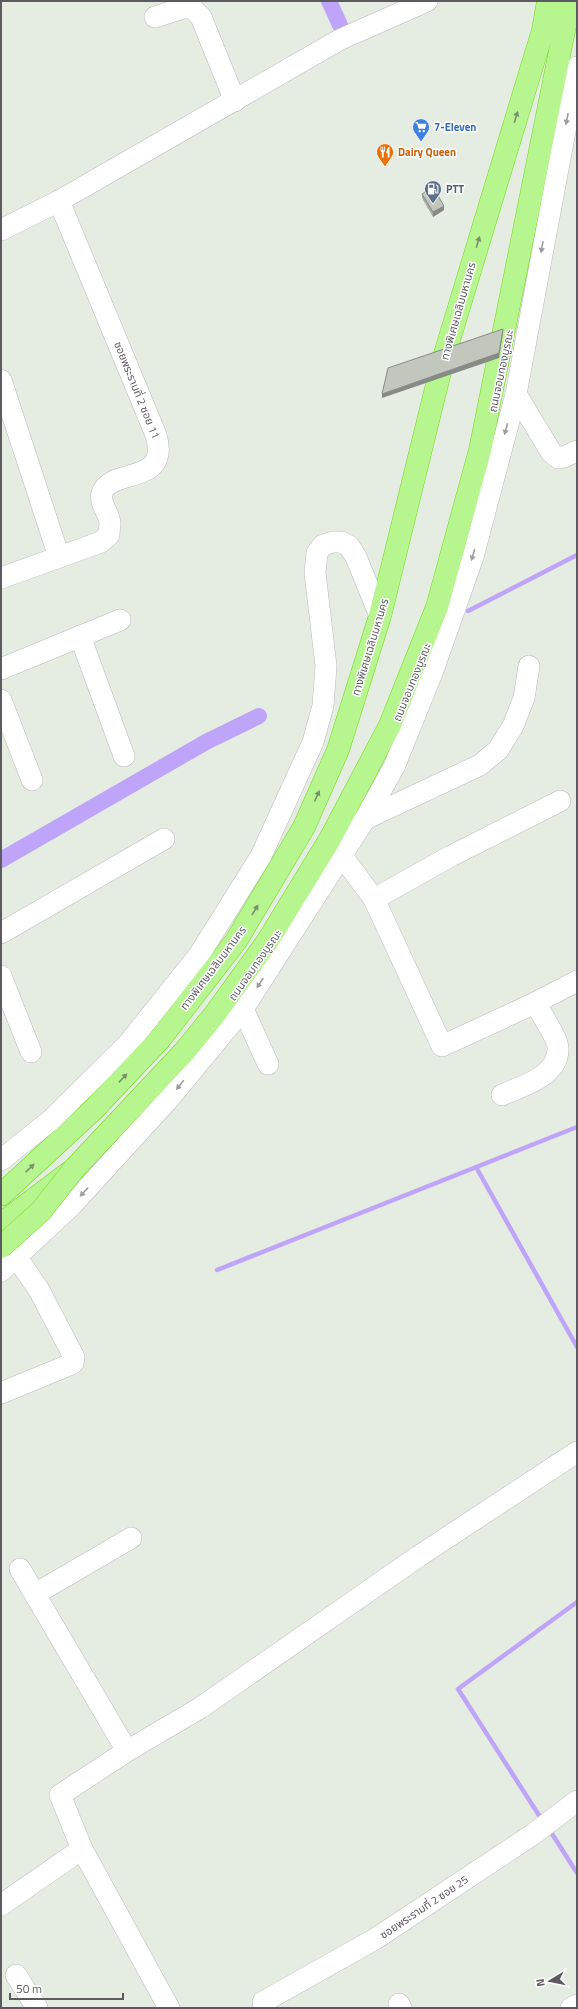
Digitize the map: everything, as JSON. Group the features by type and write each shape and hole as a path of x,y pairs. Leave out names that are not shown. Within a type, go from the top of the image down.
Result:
{"highway":[{"name":"ทางพิเศษเฉลิมมหานคร","path":"1,1194 93,1110 160,1039 236,941 304,827 338,750 380,616 443,360 543,30 548,1"},
{"path":"9,1252 74,1169 184,1052 240,980 267,942 330,838 390,725 437,607 480,450 570,1"},
{"path":"1,1224 74,1169"}],"street":[{"path":"1,230 59,201 339,40 428,1"},
{"name":"ถนนจอมทองบูรณะ","path":"1,1242 83,1173 128,1126 164,1081 208,1033 286,920 334,844 398,718 437,621 468,513 517,296 575,1"},
{"path":"155,17 183,8 192,8 201,17 235,101"},
{"path":"1,1270 9,1252 71,1206 162,1107 243,1009 342,856 394,767 432,673 473,557 516,394 577,67"},
{"name":"ซอยพระรามที่ 2 ซอย 11","path":"1,578 102,542 109,535 110,522 102,501 102,492 108,484 147,469 156,462 160,449 59,201"},
{"path":"1,380 59,557"},
{"path":"516,394 551,452 558,458 577,451"},
{"path":"1,1160 51,1120 128,1044 199,955 261,856 313,742 323,706 326,666 315,573 317,553 323,545 333,542 341,542 349,546 356,557 380,616"},
{"path":"1,669 120,620"},
{"path":"80,636 124,756"},
{"path":"365,819 480,765 498,750 513,726 524,698 529,666"},
{"path":"1,700 32,780"},
{"path":"374,899 451,856 560,801"},
{"path":"1,933 164,839"},
{"path":"342,856 374,899 442,1046 577,982"},
{"path":"1,976 31,1052"},
{"path":"502,1095 538,1079 548,1071 556,1060 559,1049 552,1032 535,1003"},
{"path":"243,1009 268,1064"},
{"path":"1,1392 69,1365 73,1363 74,1357 39,1290 9,1252"},
{"path":"169,2008 82,1849 60,1795 127,1751 200,1708 423,1553 577,1452"},
{"path":"35,1594 132,1538"},
{"path":"20,1568 127,1751"},
{"name":"ซอยพระรามที่ 2 ซอย 25","path":"258,2006 375,1939 540,1829 577,1800"},
{"path":"1,1905 82,1849"},
{"path":"16,1975 37,2008"},
{"path":"571,2008 577,2004"}],"building":[{"name":"PTT","path":"433,187 444,206 433,212 422,194"},
{"path":"503,329 499,353 382,394 388,368"}],"waterway":[{"path":"329,1 340,25"},
{"path":"468,611 577,555"},
{"path":"1,860 206,742 259,716"},
{"path":"217,1270 577,1127"},
{"path":"476,1167 577,1347"},
{"path":"542,1820 458,1689 577,1602"},
{"path":"549,1829 577,1873"}],"place":[{"name":"7-Eleven","path":"421,142"},
{"name":"Dairy Queen","path":"385,167"},
{"name":"PTT","path":"433,204"}]}
